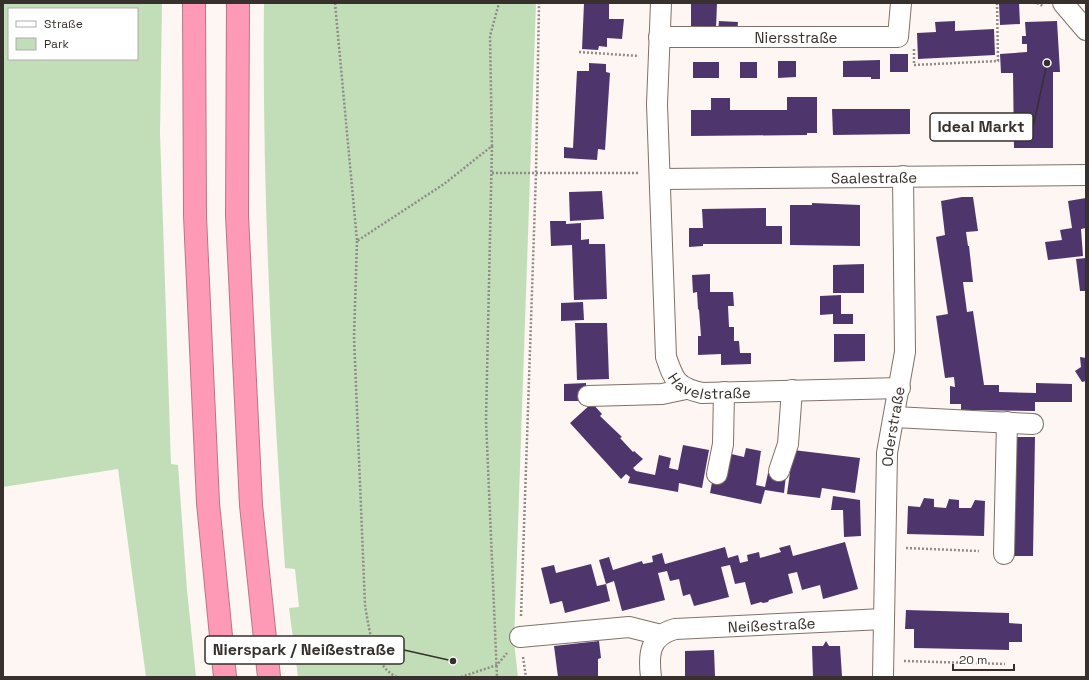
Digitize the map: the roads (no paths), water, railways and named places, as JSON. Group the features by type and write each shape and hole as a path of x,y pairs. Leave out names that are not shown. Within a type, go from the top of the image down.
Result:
{"highway":[{"path":"194,3 195,216 207,487 225,677"},
{"path":"238,3 237,215 251,505 268,677"}],"street":[{"path":"660,3 658,104 661,179"},
{"name":"Niersstraße","path":"660,37 898,37 901,3"},
{"path":"1063,3 1086,30"},
{"name":"Saalestraße","path":"661,179 1086,175"},
{"name":"Oderstraße","path":"883,669 887,453 900,388 905,352 903,176"},
{"name":"Havelstraße","path":"661,179 666,356 672,376 684,387 702,393 900,388"},
{"path":"588,391 662,394 684,387"},
{"path":"779,471 788,444 792,390"},
{"path":"717,474 723,444 724,392"},
{"path":"894,417 1033,424"},
{"path":"1004,554 1007,422"},
{"name":"Neißestraße","path":"661,635 675,628 884,619"},
{"path":"520,637 629,627 661,635 651,650 651,677"}],"place":[{"name":"Ideal Markt","path":"1047,63"},
{"name":"Nierspark / Neißestraße","path":"453,661"}]}
